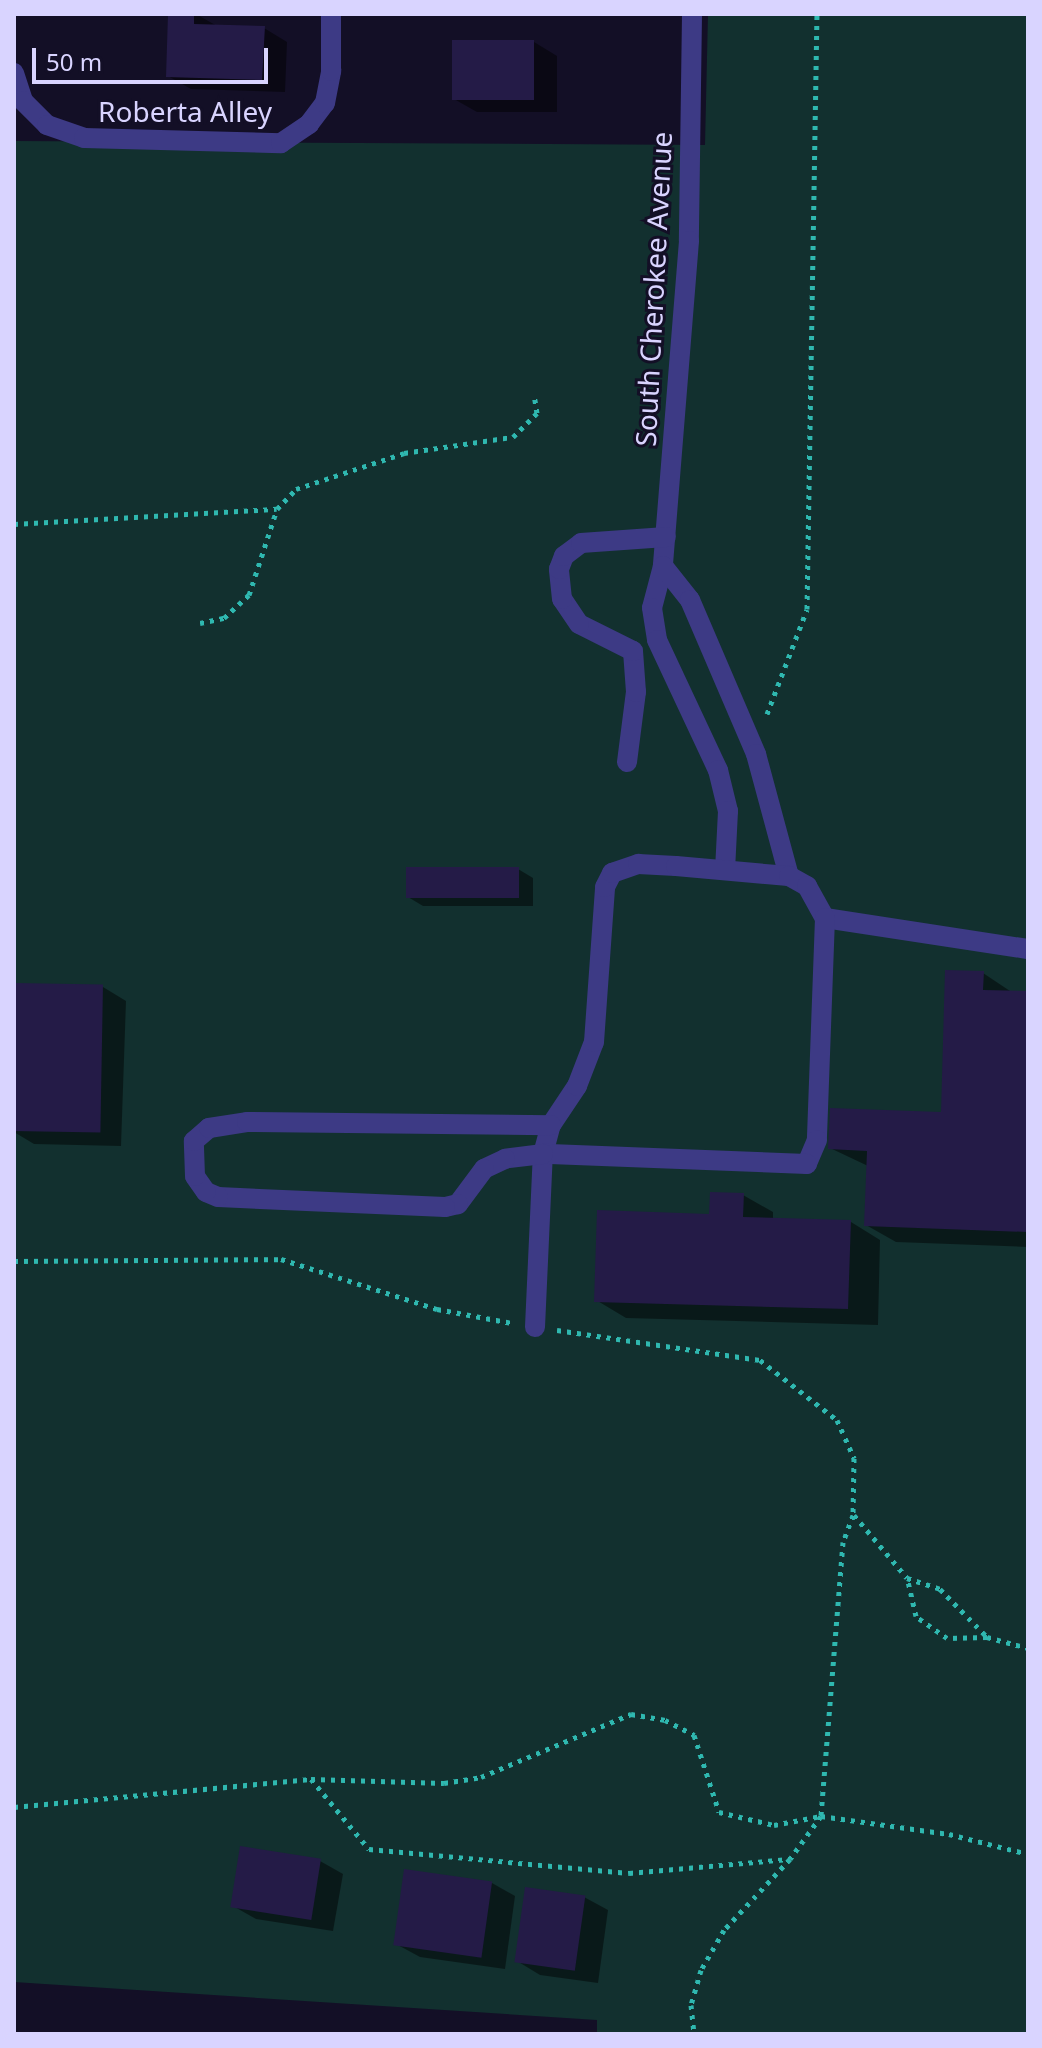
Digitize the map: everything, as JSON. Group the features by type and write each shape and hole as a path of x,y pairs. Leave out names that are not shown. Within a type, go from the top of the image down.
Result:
{"street":[{"name":"Roberta Alley","path":"14,73 23,101 47,125 84,138 281,143 309,124 325,103 331,71 331,14"},
{"name":"South Cherokee Avenue","path":"692,14 689,241 666,537 663,566 652,608 657,640 718,770 728,811 725,870"},
{"path":"627,762 636,692 633,651 579,624 562,599 559,569 564,556 581,543 666,537"},
{"path":"663,566 690,600 756,754 789,876"},
{"path":"535,1327 543,1154 551,1125 577,1086 594,1042 605,887 612,873 638,864 789,876 807,886 825,918 817,1140 807,1164 543,1154 505,1159 484,1169 458,1204 445,1207 218,1197 206,1192 195,1176 194,1141 209,1128 247,1122 551,1125"},
{"path":"825,918 1028,949"}],"path":[{"path":"764,720 799,641 807,609 817,14"},
{"path":"200,623 224,618 249,595 277,509 296,489 404,453 513,437 537,413 534,395"},
{"path":"14,524 277,509"},
{"path":"14,1261 281,1259 437,1309 535,1327 760,1360 837,1420 854,1458 853,1515 843,1542 821,1816 790,1859 724,1930 701,1970 691,2005 694,2034"},
{"path":"853,1515 907,1578 916,1616 947,1638 987,1637 1028,1648"},
{"path":"907,1578 940,1589 987,1637"},
{"path":"14,1807 311,1779 444,1783 481,1777 631,1714 665,1720 694,1735 719,1812 774,1825 821,1816 949,1834 1028,1854"},
{"path":"311,1779 369,1849 629,1873 790,1859"}],"green space":[{"path":"708,14 1028,14 1028,2034 597,2034 597,2020 14,1982 14,141 705,145"}],"building":[{"path":"168,14 194,14 194,24 265,26 262,80 166,77"},
{"path":"452,40 534,40 534,100 452,100"},
{"path":"406,867 519,867 519,898 406,898"},
{"path":"945,970 984,971 983,990 1028,991 1028,1232 864,1226 867,1151 828,1149 830,1108 941,1112"},
{"path":"14,983 103,985 100,1133 14,1131"},
{"path":"710,1192 744,1193 743,1217 851,1220 848,1309 594,1302 597,1210 709,1214"},
{"path":"240,1846 321,1859 311,1920 230,1907"},
{"path":"404,1869 492,1881 481,1958 393,1945"},
{"path":"525,1887 585,1895 575,1971 514,1962"}]}
